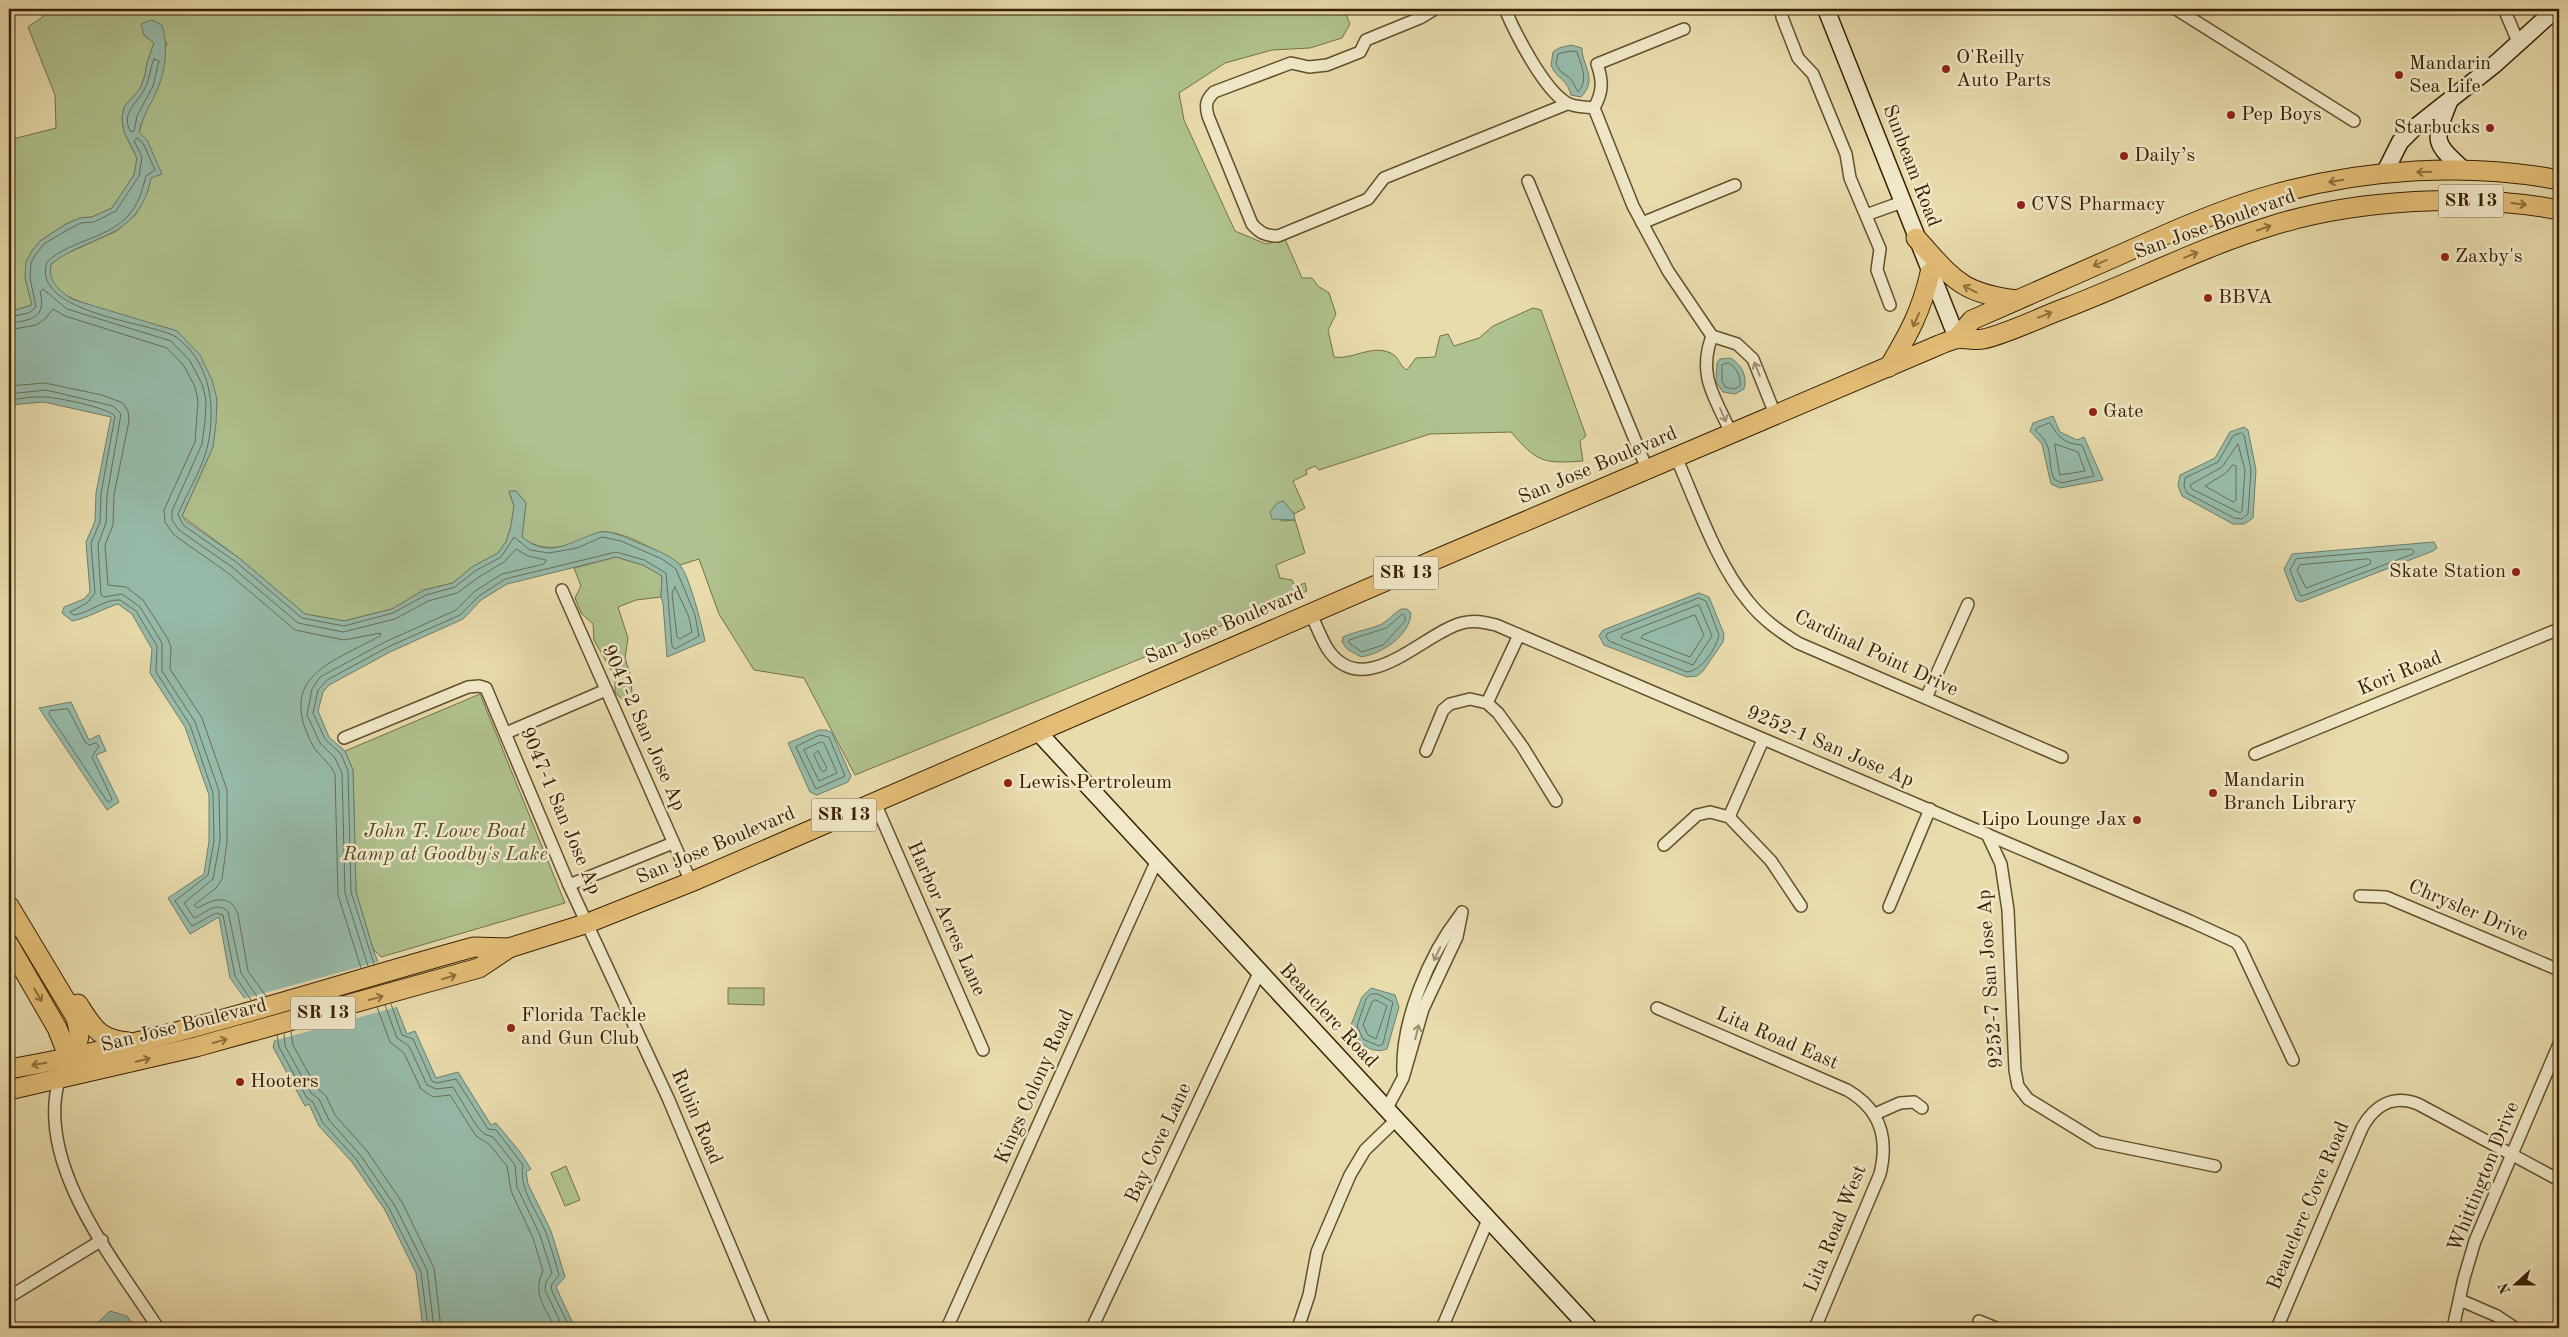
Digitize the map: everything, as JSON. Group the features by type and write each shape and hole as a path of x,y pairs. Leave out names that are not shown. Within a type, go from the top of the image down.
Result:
{"main road":[{"name":"San Jose Boulevard","path":"1957,338 1972,320 2196,221 2230,208 2300,188 2384,174 2464,171 2524,174 2559,180"},
{"name":"San Jose Boulevard","path":"9,1090 83,1075 244,1034 403,991 479,968 509,948 588,923 691,882 1647,469 1957,338 1982,339 2070,306 2218,244 2310,215 2356,207 2452,200 2506,202 2559,210"},
{"path":"1916,238 1955,280 1970,290 2017,300"},
{"path":"1889,367 1914,326 1922,306 1930,273"},
{"path":"10,907 96,1032 113,1040 132,1042"},
{"path":"10,907 75,1016 79,1029 80,1040 69,1058 60,1080"},
{"path":"9,946 57,1028 69,1058 83,1075"},
{"name":"San Jose Boulevard","path":"9,1069 69,1058 239,1014 474,947 509,948"}],"street":[{"path":"1435,9 1420,18 1366,40 1360,52 1327,66 1309,67 1290,63 1214,92 1208,98 1206,108 1208,116 1252,224 1259,231 1268,236 1278,236 1368,199 1384,178 1567,104 1594,108"},
{"path":"1505,9 1527,53 1551,88 1567,104"},
{"path":"1782,9 1782,17 1798,58 1813,74 1846,154 1850,178 1880,249 1877,270 1890,305"},
{"name":"Sunbeam Road","path":"1826,9 1957,338"},
{"path":"2176,9 2354,120"},
{"path":"2504,9 2519,44"},
{"path":"2384,174 2400,142 2414,128 2519,44 2556,9"},
{"path":"1684,29 1597,64 1603,84 1594,108 1642,223 1668,271 1712,336 1737,344 1753,360 1775,414"},
{"path":"2450,100 2437,131 2438,141 2442,150 2464,171"},
{"path":"1528,180 1647,469"},
{"path":"1642,223 1735,185"},
{"path":"1866,215 1902,202"},
{"path":"1712,336 1704,365 1707,378 1731,433"},
{"name":"Cardinal Point Drive","path":"1676,457 1733,581 1764,618 1798,643 2062,757"},
{"name":"9047-2 San Jose Ap","path":"562,590 691,882"},
{"path":"1926,698 1968,604"},
{"name":"9252-1 San Jose Ap","path":"1311,614 1327,648 1343,662 1357,668 1379,667 1450,629 1466,623 1483,622 1519,635 1763,740 1930,809 2236,942 2247,961 2293,1060"},
{"name":"Kori Road","path":"2255,754 2559,629"},
{"path":"1487,703 1519,635"},
{"name":"9047-1 San Jose Ap","path":"344,738 468,687 478,686 486,688 569,885 588,923"},
{"path":"506,733 606,690"},
{"path":"1426,751 1443,710 1450,704 1470,699 1487,703 1498,712 1522,746 1556,801"},
{"name":"Beauclerc Road","path":"1038,732 1156,862 1589,1328"},
{"path":"1729,817 1763,740"},
{"name":"Harbor Acres Lane","path":"875,803 983,1050"},
{"path":"1889,907 1930,809"},
{"path":"1664,845 1697,815 1710,812 1729,817 1771,861 1801,906"},
{"name":"9252-7 San Jose Ap","path":"1987,834 2001,864 2008,910 2014,1070 2016,1080 2024,1095 2052,1116 2098,1142 2215,1166"},
{"path":"569,885 673,843"},
{"name":"Kings Colony Road","path":"947,1328 1156,862"},
{"name":"Chrysler Drive","path":"2360,896 2386,897 2559,970"},
{"path":"1298,1328 1309,1295 1317,1252 1350,1175 1365,1150 1391,1115 1412,1052 1427,988 1448,931 1462,912 1457,937 1427,988"},
{"name":"Rubin Road","path":"588,923 668,1098 765,1328"},
{"name":"Bay Cove Lane","path":"1092,1328 1259,973"},
{"name":"Lita Road East","path":"1657,1008 1847,1090 1858,1096 1876,1114"},
{"name":"Whittington Drive","path":"2454,1328 2464,1278 2475,1241 2559,1044"},
{"path":"60,1080 55,1097 63,1163 77,1200 158,1328"},
{"name":"Beauclerc Cove Road","path":"2277,1328 2362,1128 2373,1111 2383,1104 2403,1100 2418,1104 2513,1154"},
{"path":"1876,1114 1900,1103 1914,1102 1922,1108"},
{"name":"Lita Road West","path":"1815,1328 1880,1174 1884,1147 1876,1114"},
{"path":"2513,1154 2559,1180"},
{"path":"1442,1328 1488,1220"},
{"path":"9,1297 102,1240"},
{"path":"2460,1300 2497,1316 2515,1328"},
{"path":"1979,1321 1996,1328"}],"green space":[{"path":"54,9 1344,9 1350,24 1342,38 1310,48 1272,50 1225,63 1179,93 1184,120 1235,231 1266,244 1285,239 1302,278 1312,278 1318,286 1329,293 1336,314 1328,330 1334,357 1379,350 1387,351 1394,355 1407,370 1416,358 1435,357 1440,336 1448,334 1454,346 1479,338 1493,326 1533,308 1541,310 1586,436 1580,441 1583,461 1559,462 1542,459 1528,450 1511,432 1430,434 1319,470 1315,466 1306,470 1307,474 1293,481 1305,508 1294,514 1283,501 1281,521 1295,520 1305,553 1276,565 1280,578 1292,580 1295,587 1305,583 1307,591 855,775 804,678 754,670 719,614 699,559 680,565 642,544 611,532 597,533 560,547 536,545 522,537 526,503 516,491 509,492 514,506 506,542 498,553 472,567 453,583 424,590 392,609 344,621 305,614 239,558 182,516 213,447 217,399 177,331 80,302 57,289 51,278 51,264 63,255 117,231 136,214 148,190 151,178 147,140 139,132 167,43 144,35 154,43 140,89 124,107 122,118 124,132 137,158 134,175 112,208 92,217 80,218 66,224 40,241 31,252 25,278 32,305 9,312 9,140 56,128 55,95 28,27"},
{"path":"616,557 643,565 662,576 661,597 636,600 618,607 628,638 625,658 631,677 632,695 626,702 615,693 615,677 594,640 593,624 581,613 575,598 581,586 574,568"},
{"name":"John T. Lowe Boat Ramp at Goodby's Lake","path":"480,694 565,903 381,957 373,949 356,892 353,770 345,751"},
{"path":"728,988 764,988 764,1005 728,1004"},
{"path":"566,1166 580,1200 565,1206 551,1173"}],"water":[{"path":"152,20 162,25 165,40 164,65 158,88 139,132 147,140 162,174 151,178 145,198 136,213 125,224 111,233 66,254 51,264 50,270 55,284 71,299 177,331 200,355 212,380 217,399 216,423 213,447 182,516 186,521 239,558 305,614 344,621 392,609 424,590 453,583 472,567 498,553 506,542 511,526 514,506 509,491 516,491 526,503 522,537 532,544 552,548 600,532 613,533 660,552 676,561 684,571 691,589 705,641 667,657 661,597 662,576 643,565 616,557 507,584 481,600 463,619 390,652 329,685 323,692 318,711 329,737 345,751 353,770 356,892 373,949 407,1034 415,1031 436,1078 458,1072 491,1125 496,1123 520,1152 531,1169 526,1172 528,1184 551,1231 565,1277 556,1287 575,1328 423,1328 416,1273 385,1210 352,1162 319,1126 309,1104 305,1106 273,1047 275,1040 230,978 219,917 190,934 168,898 204,874 209,841 209,795 185,727 150,673 152,649 132,614 118,604 72,621 62,613 64,607 84,599 90,592 86,542 95,521 96,493 111,417 44,402 9,405 9,312 32,305 25,278 26,262 40,241 66,224 80,218 92,217 112,208 134,175 137,158 124,132 122,118 124,107 140,89 145,75 154,43 144,35 141,24"},
{"path":"1571,45 1582,48 1588,72 1589,84 1581,97 1571,95 1567,85 1553,70 1551,65 1553,52 1559,48"},
{"path":"1730,358 1743,371 1745,380 1744,389 1735,394 1723,392 1716,382 1717,363 1720,359"},
{"path":"2053,416 2060,432 2077,440 2084,437 2103,480 2060,488 2051,484 2042,444 2030,431 2033,423"},
{"path":"2244,427 2248,430 2256,470 2253,518 2244,524 2233,524 2182,496 2178,486 2180,475 2215,458 2230,432"},
{"path":"1283,501 1294,514 1295,520 1272,519 1270,512 1277,503"},
{"path":"2434,542 2437,548 2433,551 2301,602 2296,600 2284,569 2292,554"},
{"path":"1699,593 1709,597 1724,634 1723,642 1703,671 1697,676 1687,677 1604,645 1599,636 1603,630"},
{"path":"1401,609 1407,609 1411,613 1406,629 1393,643 1385,648 1361,657 1347,649 1342,642 1343,637 1382,624"},
{"path":"71,702 89,740 99,735 106,751 96,755 119,802 107,810 39,708"},
{"path":"819,730 827,730 832,733 851,776 848,782 817,795 810,792 788,743"},
{"path":"1371,988 1395,995 1399,1007 1387,1049 1375,1050 1364,1046 1356,1037 1351,1025 1362,997"},
{"path":"110,1311 127,1316 135,1328 92,1328"}],"pier":[{"path":"381,961 400,1006 336,1024 272,1041 242,999"}],"place":[{"name":"O'Reilly Auto Parts","path":"1946,69"},
{"name":"Mandarin Sea Life","path":"2399,75"},
{"name":"Pep Boys","path":"2231,115"},
{"name":"Starbucks","path":"2490,128"},
{"name":"Daily’s","path":"2124,156"},
{"name":"CVS Pharmacy","path":"2021,205"},
{"name":"Zaxby's","path":"2445,257"},
{"name":"BBVA","path":"2208,298"},
{"name":"Gate","path":"2093,412"},
{"name":"Skate Station","path":"2516,572"},
{"name":"Lewis Pertroleum","path":"1008,783"},
{"name":"Mandarin Branch Library","path":"2213,793"},
{"name":"Lipo Lounge Jax","path":"2137,820"},
{"name":"Florida Tackle and Gun Club","path":"511,1028"},
{"name":"Hooters","path":"240,1082"}]}
